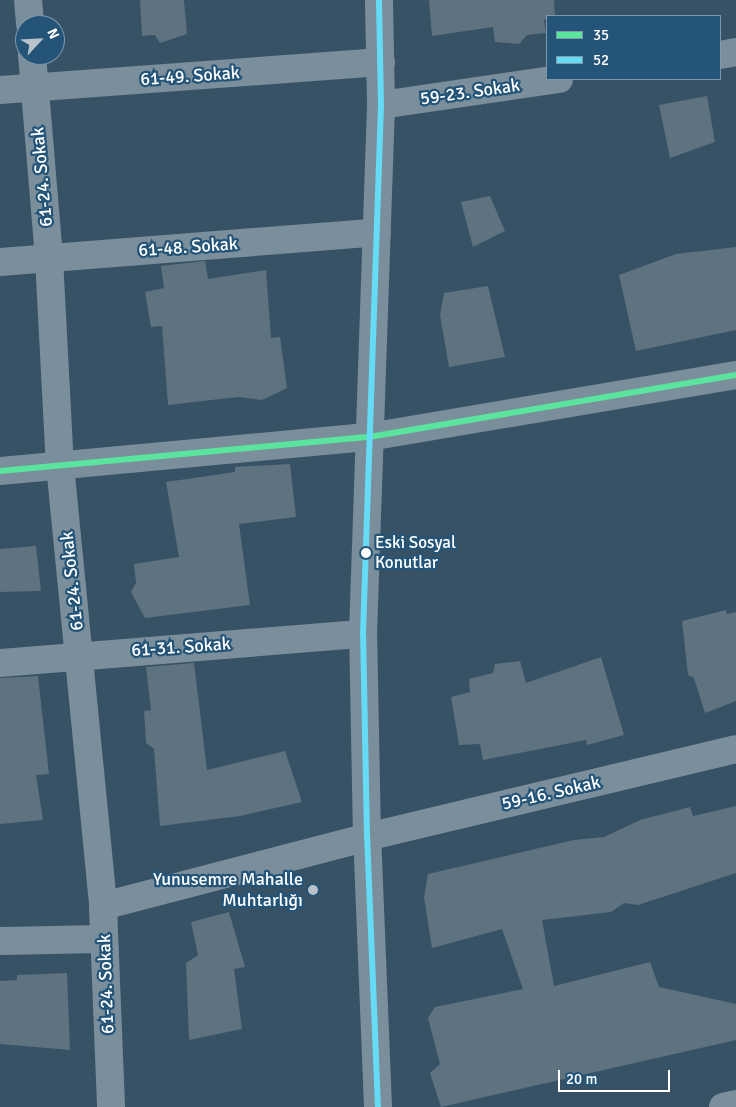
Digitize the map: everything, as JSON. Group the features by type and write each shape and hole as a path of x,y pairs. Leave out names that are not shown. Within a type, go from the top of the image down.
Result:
{"street":[{"path":"28,0 29,15"},
{"path":"378,1107 367,837 362,634 381,105 379,0"},
{"path":"721,55 736,52"},
{"name":"61-49. Sokak","path":"0,90 381,62"},
{"name":"61-24. Sokak","path":"33,65 49,258 60,465 103,906 111,1107"},
{"name":"59-23. Sokak","path":"381,105 552,80"},
{"name":"61-48. Sokak","path":"0,262 377,232"},
{"path":"0,471 369,437 736,375"},
{"name":"61-31. Sokak","path":"0,663 79,654 362,634"},
{"name":"59-16. Sokak","path":"103,906 367,837 736,748"},
{"path":"0,941 104,939"},
{"path":"723,1107 736,1104"}],"building":[{"path":"140,0 184,0 187,34 160,43 155,35 142,36"},
{"path":"429,0 554,0 555,15 546,15 546,19 544,20 546,33 527,35 519,44 495,42 493,27 432,36"},
{"path":"707,96 715,142 670,158 659,105"},
{"path":"490,196 505,231 473,247 461,202"},
{"path":"736,247 736,330 636,351 619,275 676,254"},
{"path":"205,261 208,279 266,270 271,338 280,337 287,388 262,400 238,397 168,405 162,326 151,327 145,292 164,288 161,266"},
{"path":"488,286 505,357 449,367 440,315 444,293"},
{"path":"290,464 296,517 239,524 250,605 145,618 131,592 136,583 134,564 179,557 166,482 235,472 235,467"},
{"path":"36,546 41,591 0,592 0,549"},
{"path":"726,610 727,614 736,612 736,701 705,713 694,678 688,675 682,621"},
{"path":"601,657 624,735 587,745 586,740 483,760 480,744 459,745 451,697 470,692 469,679 493,673 495,664 520,661 526,683"},
{"path":"194,663 207,770 285,751 302,802 240,816 160,826 154,749 146,743 144,711 151,710 146,667"},
{"path":"38,676 49,774 36,775 43,820 0,824 0,678"},
{"path":"736,806 736,873 638,905 624,903 611,912 542,920 554,986 650,962 659,987 736,1004 736,1040 441,1107 430,1073 440,1064 428,1018 435,1007 523,989 502,929 432,948 424,897 428,874 574,840 604,837 640,820 690,807 693,816"},
{"path":"229,912 245,967 234,969 242,1029 189,1040 186,963 198,955 191,922"},
{"path":"67,973 70,1050 0,1044 0,981 17,980 17,975"}],"transit line":[{"name":"52","path":"378,1107 367,837 363,634 381,105 379,0"},
{"name":"35","path":"0,471 369,437 736,375"}],"place":[{"name":"Eski Sosyal Konutlar","path":"366,553"},
{"name":"Yunusemre Mahalle Muhtarlığı","path":"313,890"}]}
